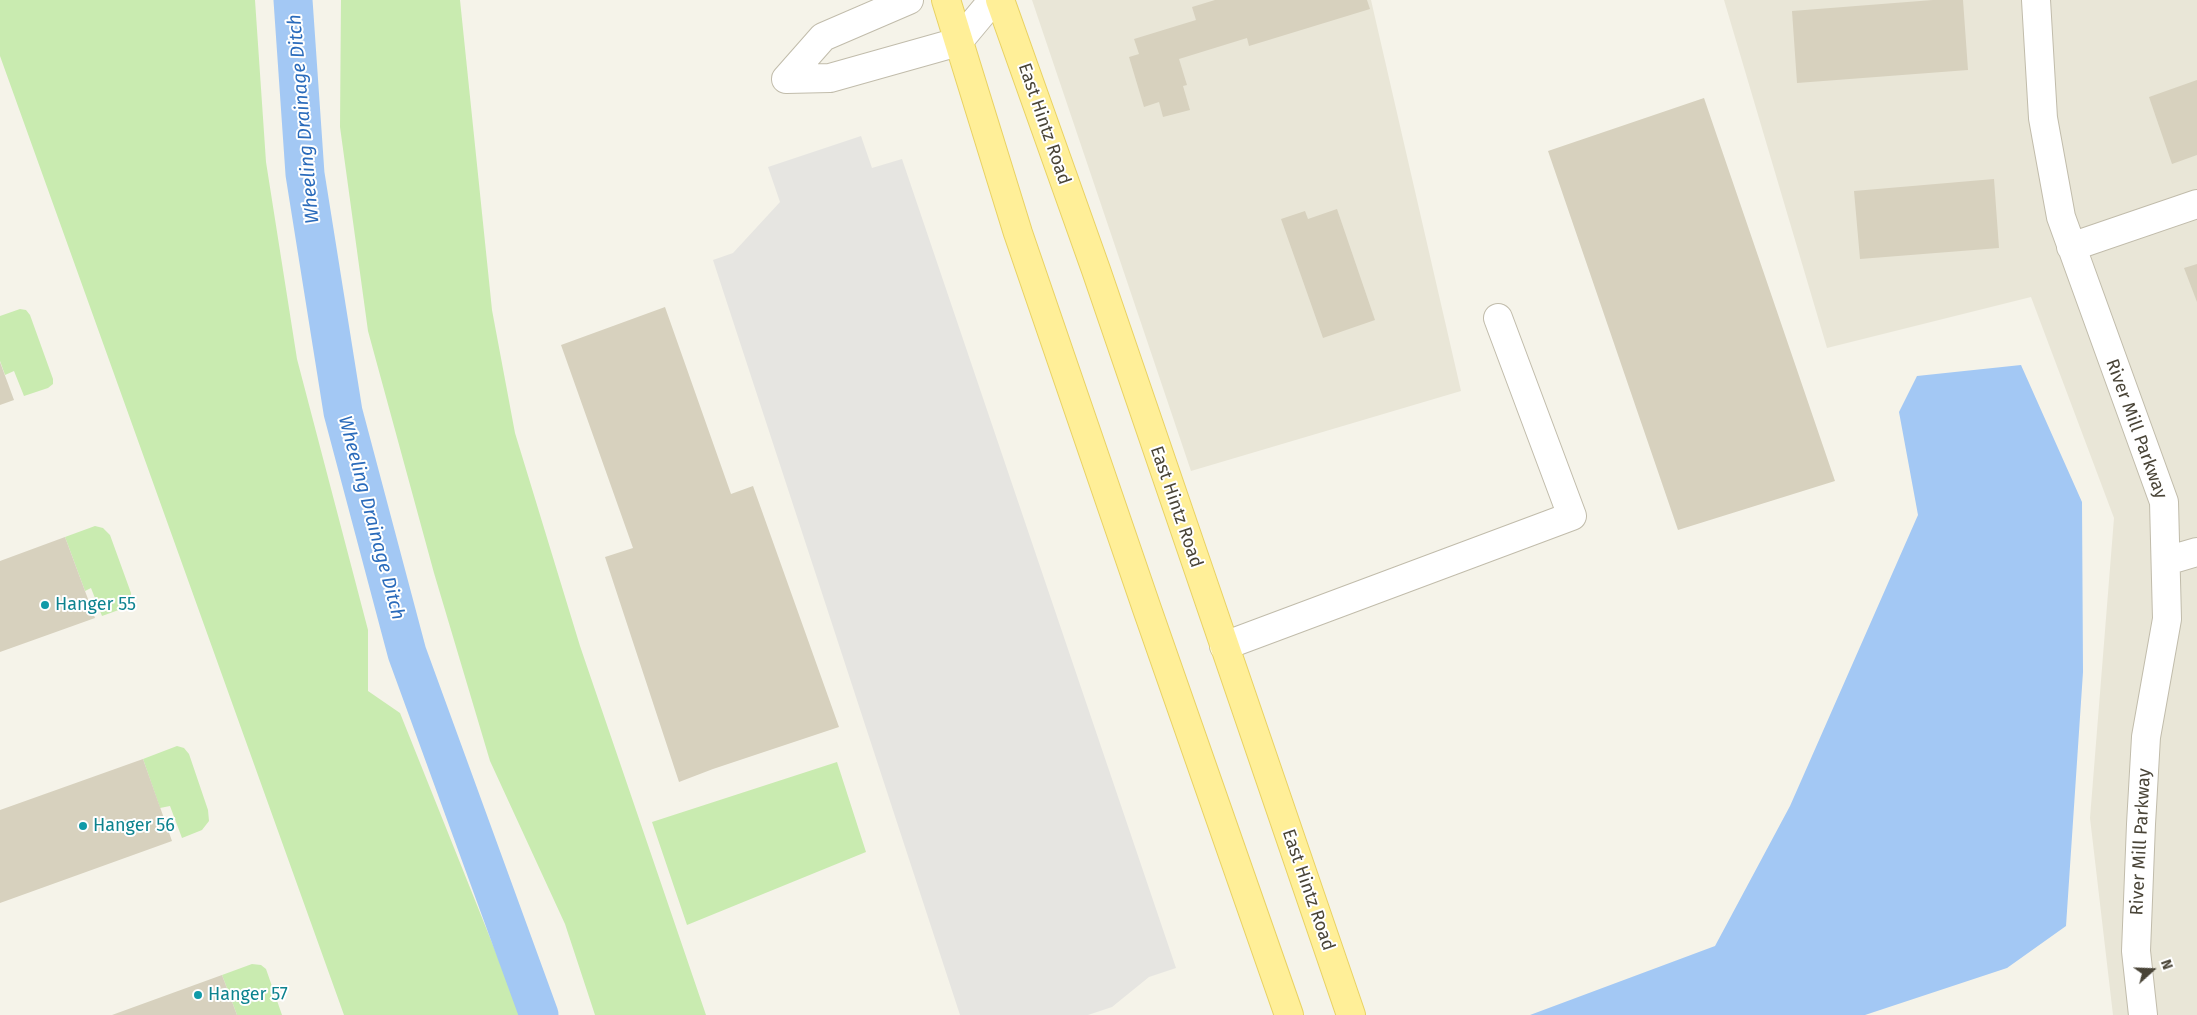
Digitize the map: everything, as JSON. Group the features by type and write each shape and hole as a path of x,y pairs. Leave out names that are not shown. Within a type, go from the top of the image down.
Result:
{"main road":[{"path":"946,0 1018,233 1146,609 1289,1015"},
{"name":"East Hintz Road","path":"1000,0 1096,270 1351,1015"}],"street":[{"path":"908,0 823,37 786,79 830,78 958,42 993,0"},
{"name":"River Mill Parkway","path":"2036,0 2043,118 2061,218 2164,502 2167,619 2146,738 2141,824 2136,951 2143,1015"},
{"path":"2071,247 2197,204"},
{"path":"1224,646 1572,516 1498,318"},
{"path":"2166,561 2197,552"}],"shaded area":[{"path":"1032,0 1371,0 1461,391 1191,471"},
{"path":"1724,0 2197,0 2197,1015 2113,1015 2090,818 2114,518 2031,297 1827,348"},
{"path":"861,136 872,168 902,159 1176,968 1149,977 1112,1007 1088,1015 960,1015 713,260 733,253 780,202 768,167"}],"green space":[{"path":"0,0 255,0 266,162 297,359 368,630 368,691 400,713 521,1015 344,1015 0,56"},
{"path":"341,0 460,0 492,310 515,433 580,646 706,1015 595,1015 565,924 490,761 434,573 368,331 340,127"},
{"path":"20,309 26,310 30,315 53,379 53,384 48,388 24,396 14,371 5,375 0,361 0,316"},
{"path":"95,526 103,528 110,535 131,593 131,601 127,607 102,616 91,588 85,591 65,537"},
{"path":"177,746 184,748 189,754 208,810 209,821 202,830 182,838 170,806 160,808 143,759"},
{"path":"837,762 866,852 687,925 652,822"},
{"path":"252,964 261,965 266,969 282,1015 237,1015 222,975"}],"water":[{"path":"2021,365 2082,502 2083,672 2066,926 2007,968 1865,1015 1530,1015 1715,946 1790,806 1918,515 1899,412 1917,376"}],"building":[{"path":"1215,0 1367,0 1370,9 1249,46 1247,38 1179,59 1187,85 1183,86 1190,110 1163,117 1159,102 1144,107 1129,57 1139,54 1134,39 1196,20 1192,7"},
{"path":"1933,0 1963,0 1968,70 1797,83 1792,11"},
{"path":"2197,80 2197,155 2172,164 2149,97"},
{"path":"1704,98 1835,481 1678,530 1548,151"},
{"path":"1994,179 1999,248 1860,259 1854,191"},
{"path":"1337,209 1375,320 1323,338 1281,219 1305,211 1308,219"},
{"path":"2197,264 2197,302 2184,268"},
{"path":"665,307 731,494 753,486 839,727 679,782 605,557 633,548 561,345"},
{"path":"0,362 14,400 0,405"},
{"name":"Hanger 55","path":"65,537 95,618 0,652 0,561"},
{"name":"Hanger 56","path":"143,759 172,841 0,903 0,810"},
{"name":"Hanger 57","path":"222,975 237,1015 112,1015"}],"waterway":[{"name":"Wheeling Drainage Ditch","path":"293,0 305,174 343,412 407,653 539,1015"}],"place":[{"name":"Hanger 55","path":"45,605"},
{"name":"Hanger 56","path":"83,826"},
{"name":"Hanger 57","path":"198,995"}]}
